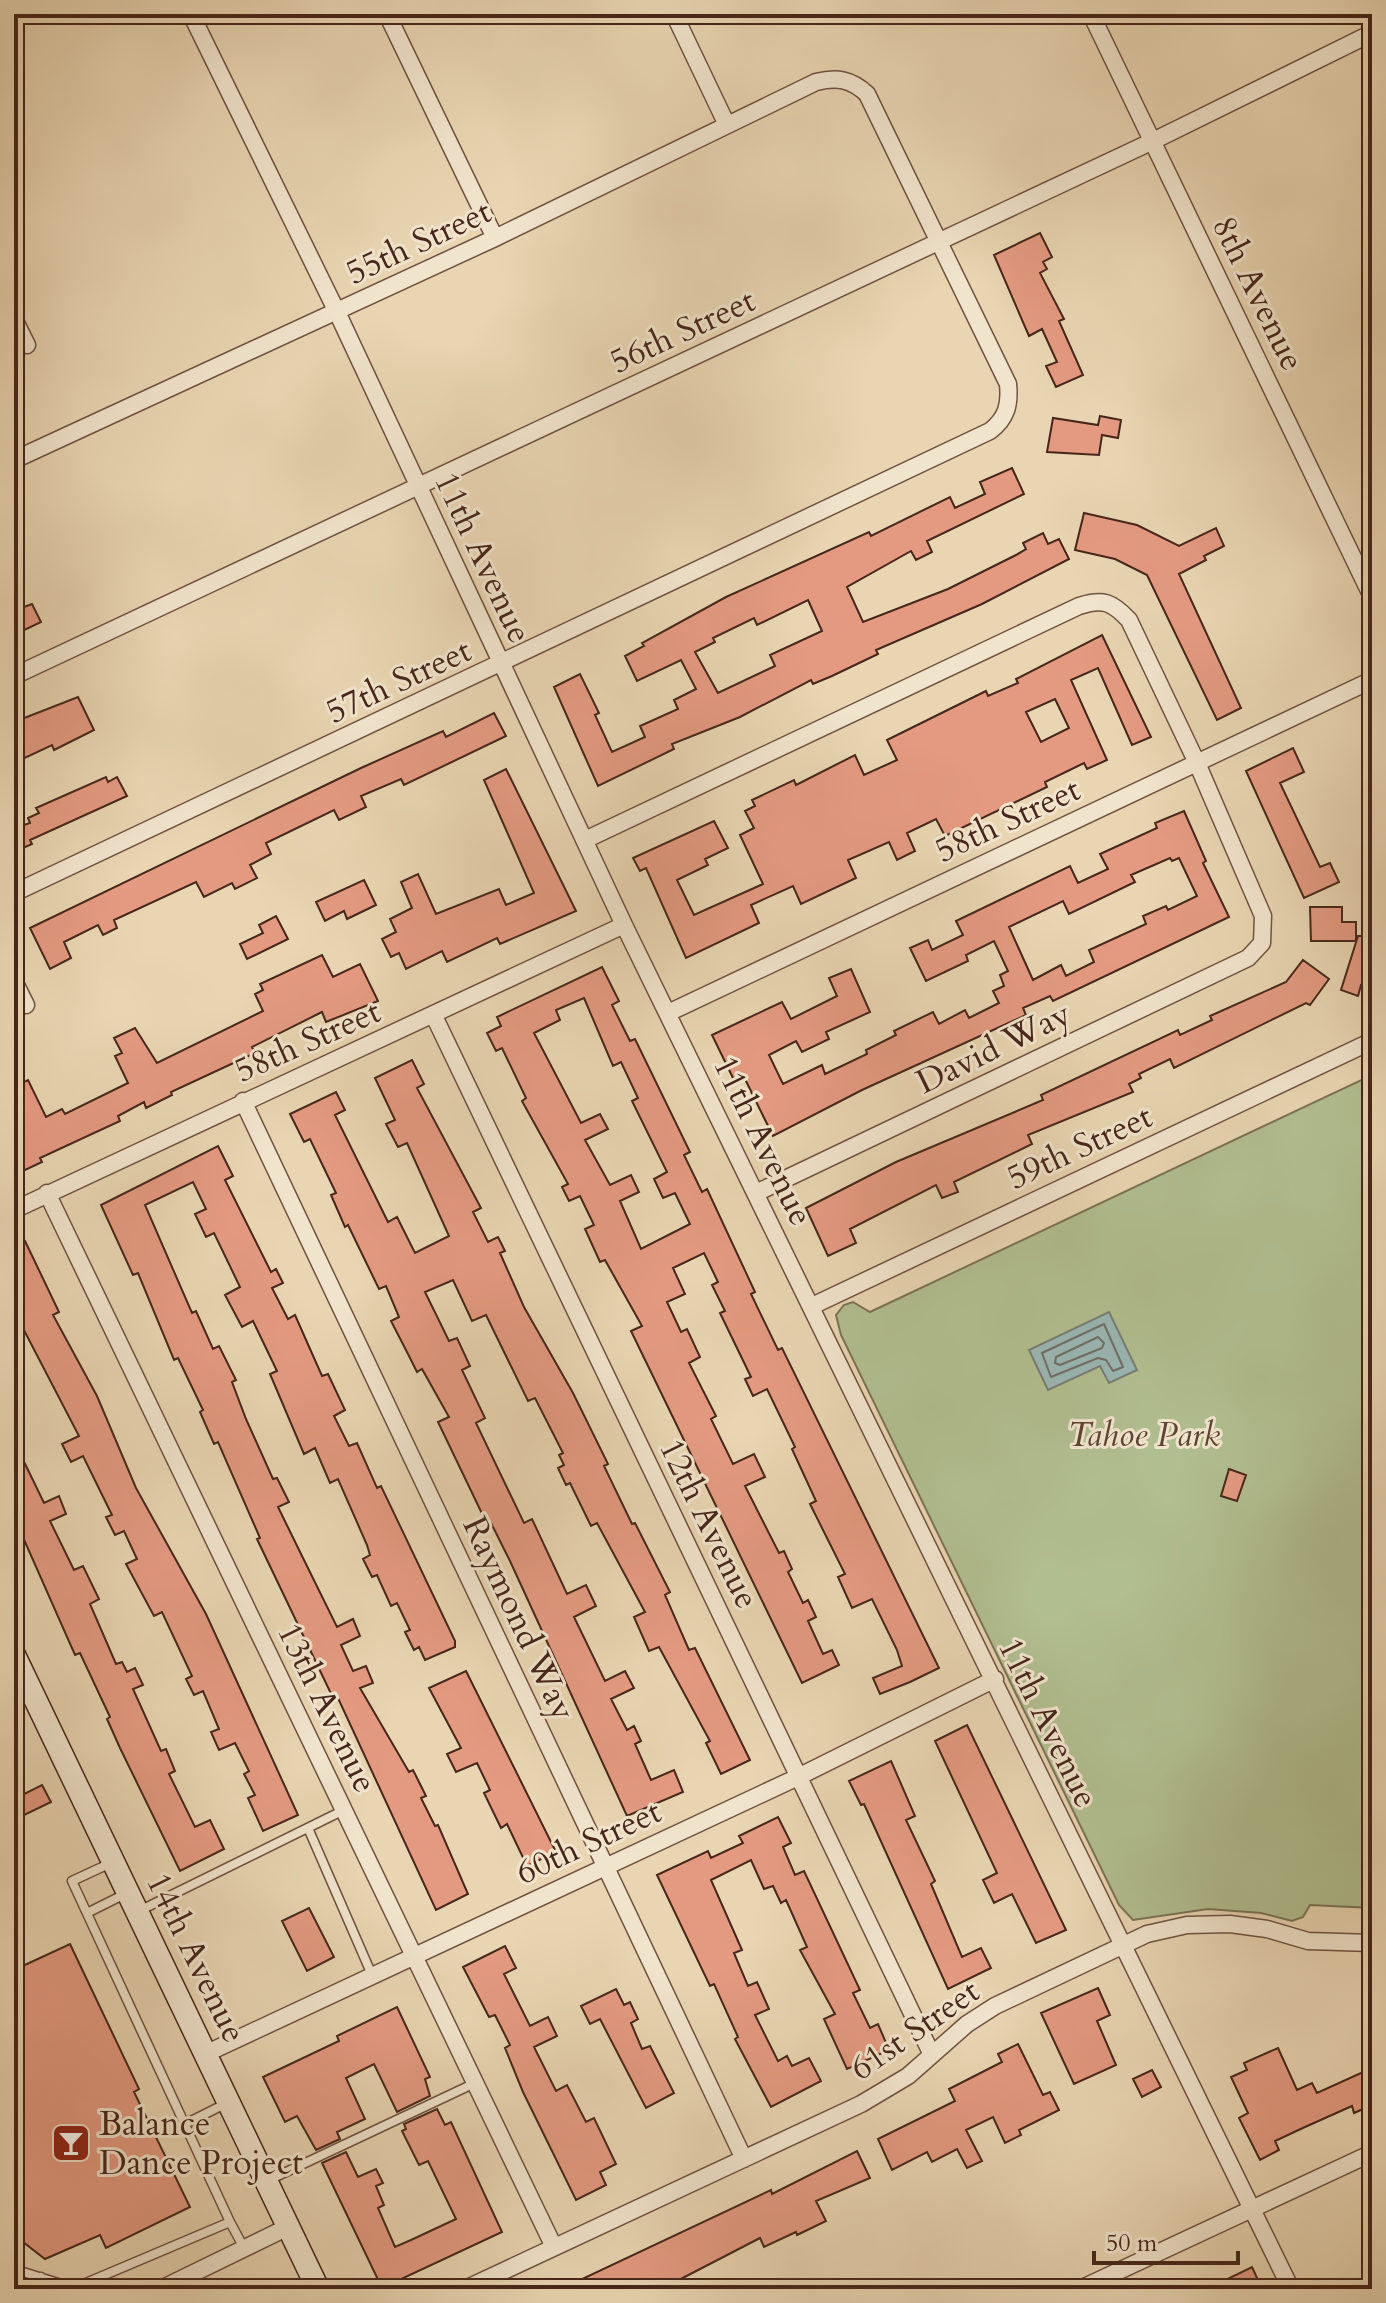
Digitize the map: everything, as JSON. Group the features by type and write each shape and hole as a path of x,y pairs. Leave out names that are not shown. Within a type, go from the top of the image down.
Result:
{"street":[{"name":"11th Avenue","path":"191,14 337,312 624,925 1291,2289"},
{"path":"387,14 495,238"},
{"path":"674,14 727,125"},
{"name":"8th Avenue","path":"1091,14 1372,597"},
{"name":"56th Street","path":"14,676 1153,141 1372,33"},
{"name":"55th Street","path":"14,460 495,238 816,82 846,80 855,83 867,94 939,241"},
{"name":"57th Street","path":"14,893 990,431 1005,414 1009,401 1008,384 939,241"},
{"path":"14,319 27,345"},
{"path":"585,840 1079,606 1105,601 1115,605 1129,620 1197,763"},
{"name":"58th Street","path":"668,1013 1372,680"},
{"name":"David Way","path":"756,1193 1255,953 1265,930 1263,916 1197,763"},
{"name":"58th Street","path":"14,1210 624,925"},
{"path":"14,982 26,1005"},
{"name":"12th Avenue","path":"434,1016 932,2055"},
{"name":"59th Street","path":"812,1306 1372,1041"},
{"name":"Raymond Way","path":"243,1101 744,2159"},
{"name":"13th Avenue","path":"47,1193 554,2247"},
{"name":"14th Avenue","path":"14,1655 318,2289"},
{"name":"60th Street","path":"205,2054 798,1777 995,1679"},
{"name":"61st Street","path":"465,2289 881,2093 967,2024 995,2006 1122,1943 1147,1934 1211,1924 1267,1929 1308,1941 1372,1943"},
{"path":"1080,2289 1372,2153"},
{"path":"161,2289 288,2227"}],"lane":[{"path":"87,1913 132,1902 345,1810"},
{"path":"308,1828 372,1975"},
{"path":"113,1862 72,1881 244,2248"},
{"path":"266,2182 476,2082"},
{"path":"185,2124 228,2102"},
{"path":"14,2265 74,2288 230,2222"},
{"path":"34,2289 41,2277"}],"green space":[{"name":"Tahoe Park","path":"1372,1075 1372,1908 1310,1905 1303,1917 1292,1921 1261,1913 1208,1909 1133,1920 1119,1905 841,1335 836,1315 844,1305 853,1302 870,1312"}],"water":[{"path":"1109,1312 1137,1370 1109,1383 1100,1366 1048,1390 1029,1350"}],"building":[{"path":"1040,233 1052,257 1043,262 1047,269 1040,273 1064,319 1059,321 1083,375 1056,387 1046,366 1057,362 1042,329 1029,336 994,255"},
{"path":"1100,416 1121,420 1118,438 1102,435 1099,455 1047,452 1053,418 1098,425"},
{"path":"1012,468 1024,494 927,541 932,552 916,560 911,551 847,587 863,622 948,589 1016,555 1026,549 1023,543 1043,533 1048,544 1059,539 1069,559 982,604 876,650 878,654 832,676 813,684 811,680 740,717 672,744 674,749 598,786 554,687 580,674 599,713 595,715 612,752 645,737 640,726 678,709 674,700 696,689 681,660 637,681 625,656 644,646 642,643 726,597 869,532 871,536 950,497 955,508 985,494 980,482","holes":["808,600 822,631 770,655 775,666 718,693 695,652 715,642 713,638 754,618 757,625"]},
{"path":"1084,513 1137,525 1179,546 1216,528 1224,546 1179,574 1241,708 1217,720 1147,575 1115,559 1075,550"},
{"path":"14,588 24,607 32,604 41,622 14,635"},
{"path":"1102,635 1151,737 1132,745 1098,668 1071,680 1107,760 1087,769 1084,763 1045,782 1047,787 945,836 936,819 907,833 915,851 897,860 889,842 848,860 856,878 801,904 793,886 751,905 759,923 686,958 646,868 640,871 633,858 714,821 728,848 705,859 708,865 677,880 694,915 763,884 740,835 754,828 745,811 755,806 752,800 794,780 796,785 855,755 864,775 897,760 887,740 986,691 988,696 1018,683 1016,679","holes":["1055,699 1069,728 1041,742 1026,712"]},
{"path":"78,697 94,730 54,750 52,745 14,763 14,722"},
{"path":"494,713 506,736 404,785 401,779 361,796 366,807 339,820 334,810 266,843 271,854 250,865 257,878 235,889 232,883 204,897 196,882 114,920 117,928 103,935 98,925 64,942 71,958 50,969 30,928 361,768 443,731 446,737"},
{"path":"1293,748 1304,772 1280,783 1320,867 1330,863 1339,882 1304,898 1246,771"},
{"path":"506,769 576,911 500,944 497,938 447,962 442,951 406,969 399,953 391,957 382,939 396,932 390,919 412,908 401,882 418,874 436,914 499,889 506,905 534,893 484,780"},
{"path":"106,777 108,782 117,777 127,796 30,840 32,844 14,852 14,803 24,825 30,823 28,818 39,813 36,808"},
{"path":"1184,811 1206,861 1203,863 1229,917 1053,1001 1050,996 1023,1008 1026,1015 862,1090 773,1136 744,1077 735,1082 712,1035 782,1002 791,1019 837,996 829,978 851,969 870,1012 826,1032 829,1039 802,1052 796,1041 769,1055 783,1084 822,1065 825,1074 867,1054 866,1050 896,1035 894,1031 933,1012 939,1024 965,1010 969,1018 999,1003 993,991 1004,986 1000,975 1008,971 994,941 966,955 968,961 926,981 910,948 928,940 932,950 963,935 956,921 1070,866 1078,883 1108,869 1100,854 1157,828 1155,823","holes":["1170,858 1172,861 1179,858 1197,896 1168,910 1166,906 1143,916 1146,924 1089,950 1094,962 1066,976 1061,965 1033,980 1009,927 1063,901 1069,914 1135,882 1131,875"]},
{"path":"364,880 376,905 347,919 344,911 325,921 316,902"},
{"path":"1310,907 1342,907 1342,922 1356,922 1356,941 1311,941"},
{"path":"276,916 288,939 247,959 240,944 263,933 259,925"},
{"path":"1358,936 1372,936 1372,989 1361,985 1358,996 1341,990"},
{"path":"322,955 333,977 360,964 378,1001 326,1022 322,1012 252,1047 255,1053 171,1092 172,1095 146,1108 144,1102 118,1116 120,1121 40,1158 42,1162 23,1171 21,1166 14,1169 14,1087 28,1080 46,1117 62,1109 65,1114 128,1083 115,1056 122,1053 114,1038 135,1028 157,1063 263,1011 255,994 263,990 260,984"},
{"path":"1303,960 1329,979 1310,1005 1306,1003 1174,1068 1170,1059 1139,1074 1141,1078 1129,1084 1133,1092 1028,1135 1032,1144 954,1182 958,1192 942,1198 936,1185 850,1229 856,1243 828,1256 806,1208 896,1162 1043,1100 1041,1095 1178,1030 1180,1035 1212,1020 1210,1016 1286,982"},
{"path":"602,967 619,1001 612,1005 630,1041 635,1039 690,1152 684,1155 702,1192 707,1189 778,1350 782,1348 939,1668 880,1694 873,1678 902,1666 897,1650 872,1599 852,1608 838,1577 845,1574 810,1504 816,1501 792,1449 795,1447 767,1389 753,1396 745,1379 751,1377 720,1313 725,1311 712,1285 718,1282 704,1253 673,1268 685,1294 667,1302 681,1332 687,1329 700,1357 689,1363 716,1416 711,1419 733,1464 754,1454 765,1477 745,1486 779,1553 784,1551 792,1569 788,1572 803,1603 808,1600 816,1617 808,1621 823,1654 832,1650 839,1665 802,1683 631,1331 642,1326 605,1260 600,1262 585,1229 594,1225 580,1196 569,1201 562,1187 568,1184 522,1101 526,1098 502,1048 496,1051 487,1033 501,1026 497,1017","holes":["584,998 613,1066 621,1062 638,1098 632,1101 667,1172 654,1179 663,1198 675,1193 690,1224 641,1249 620,1201 639,1192 631,1175 610,1185 585,1140 608,1129 600,1114 581,1123 534,1033 560,1020 556,1010"]},
{"path":"412,1060 424,1084 417,1088 481,1208 473,1212 488,1242 498,1237 505,1251 500,1253 524,1307 573,1393 608,1464 604,1466 632,1524 635,1523 670,1592 665,1595 689,1650 695,1648 750,1760 721,1774 706,1743 710,1741 659,1647 649,1651 634,1617 645,1612 597,1523 591,1526 570,1483 566,1485 558,1468 564,1465 559,1455 563,1453 535,1398 528,1401 486,1315 472,1321 453,1280 425,1292 449,1341 457,1338 470,1366 462,1370 485,1418 476,1423 524,1523 532,1519 567,1594 586,1585 596,1606 574,1617 605,1681 625,1671 634,1688 611,1699 627,1730 634,1726 641,1741 635,1744 651,1780 674,1770 683,1792 627,1816 510,1561 491,1523 487,1524 438,1422 449,1417 422,1369 417,1372 391,1321 399,1317 386,1286 379,1289 348,1225 345,1227 331,1195 336,1193 310,1139 304,1142 290,1114 336,1092 345,1110 335,1115 388,1222 397,1217 415,1253 449,1236 407,1143 398,1147 386,1124 395,1120 375,1078"},
{"path":"218,1146 233,1176 225,1180 271,1272 276,1269 283,1283 272,1288 288,1319 295,1315 322,1376 328,1374 345,1410 334,1416 349,1446 357,1443 377,1488 381,1486 455,1641 455,1647 425,1660 419,1647 414,1650 405,1632 410,1630 397,1603 391,1606 377,1575 372,1577 363,1559 370,1555 367,1545 338,1479 330,1483 315,1448 304,1454 270,1374 277,1371 253,1321 242,1327 225,1295 240,1287 214,1233 206,1237 195,1214 206,1209 193,1182 145,1205 192,1313 196,1311 213,1349 219,1346 236,1380 232,1382 246,1419 273,1479 277,1478 289,1502 278,1507 337,1627 353,1619 360,1636 341,1645 353,1671 366,1666 373,1683 360,1688 409,1772 413,1770 426,1796 421,1798 435,1826 438,1825 468,1894 436,1910 338,1698 334,1700 257,1539 260,1538 218,1442 214,1444 200,1412 203,1410 178,1358 174,1360 138,1273 133,1275 101,1205"},
{"path":"25,1241 59,1312 53,1315 97,1396 136,1488 206,1614 298,1815 263,1831 248,1798 255,1795 244,1774 249,1771 235,1743 219,1750 211,1732 219,1729 203,1691 194,1695 186,1679 192,1676 162,1612 154,1616 126,1564 137,1559 124,1531 115,1535 106,1517 112,1515 83,1456 71,1462 62,1444 79,1436 14,1311 14,1246"},
{"path":"14,1441 44,1503 59,1496 66,1514 50,1521 74,1570 83,1566 99,1599 90,1604 116,1664 122,1662 127,1672 135,1668 143,1685 133,1689 161,1751 166,1749 175,1771 169,1774 195,1827 210,1820 224,1849 180,1871 120,1748 107,1719 110,1717 80,1653 75,1655 25,1542 14,1511"},
{"path":"1229,1469 1246,1475 1237,1501 1221,1496"},
{"path":"466,1671 556,1852 527,1866 507,1824 501,1828 484,1793 490,1790 477,1763 456,1772 447,1754 461,1748 429,1688"},
{"path":"967,1725 1066,1930 1036,1943 1012,1894 994,1903 983,1880 997,1873 935,1741"},
{"path":"891,1761 915,1816 906,1820 935,1881 931,1884 962,1957 981,1948 991,1968 948,1989 864,1804 861,1805 849,1781"},
{"path":"42,1785 51,1802 14,1820 14,1799"},
{"path":"778,1817 791,1843 783,1847 795,1875 804,1871 860,1990 853,1993 870,2028 878,2024 889,2050 847,2069 824,2019 835,2014 800,1950 807,1947 786,1900 781,1903 773,1886 764,1889 751,1860 711,1880 742,1950 734,1953 748,1986 757,1982 769,2009 755,2015 778,2061 787,2056 792,2066 809,2058 821,2081 771,2107 735,2039 738,2037 714,1984 710,1986 657,1875 708,1851 711,1858 743,1843 739,1836"},
{"path":"309,1908 334,1957 307,1971 282,1921"},
{"path":"70,1944 139,2089 134,2092 190,2207 106,2248 100,2235 45,2259 14,2235 14,1970"},
{"path":"505,1946 516,1968 504,1974 530,2026 548,2017 557,2036 534,2047 556,2091 567,2085 586,2122 594,2118 616,2164 600,2172 606,2185 576,2200 523,2092 505,2048 510,2045 495,2015 489,2017 463,1967"},
{"path":"1098,1988 1110,2015 1097,2021 1116,2065 1074,2084 1041,2013"},
{"path":"616,1989 624,2005 630,2002 638,2019 631,2023 642,2049 650,2046 674,2093 646,2108 600,2019 590,2024 581,2006"},
{"path":"397,2007 430,2077 425,2079 430,2096 397,2112 374,2064 346,2078 365,2119 337,2132 340,2139 316,2150 297,2116 285,2122 263,2077 339,2041 337,2036"},
{"path":"1018,2044 1043,2095 1050,2092 1059,2110 1019,2130 1021,2135 1005,2143 993,2117 966,2130 982,2161 967,2168 957,2149 932,2162 927,2152 892,2170 878,2139 955,2101 949,2089 1002,2062 998,2054"},
{"path":"1278,2048 1297,2090 1312,2083 1317,2093 1372,2068 1372,2105 1354,2113 1352,2106 1275,2141 1279,2150 1260,2160 1239,2118 1248,2113 1231,2077 1247,2070 1244,2063"},
{"path":"1152,2070 1161,2087 1142,2097 1133,2079"},
{"path":"437,2109 445,2125 451,2122 502,2232 382,2288 322,2163 346,2152 358,2177 376,2169 383,2183 376,2186 384,2205 378,2208 395,2247 456,2219 428,2161 419,2165 402,2131 406,2129 404,2124"},
{"path":"857,2151 870,2178 816,2201 826,2221 797,2235 796,2232 764,2247 760,2238 673,2283 676,2289 561,2289 771,2190 772,2194"},
{"path":"1252,2267 1262,2289 1207,2289"}],"place":[{"name":"Balance Dance Project","path":"71,2143"}]}
